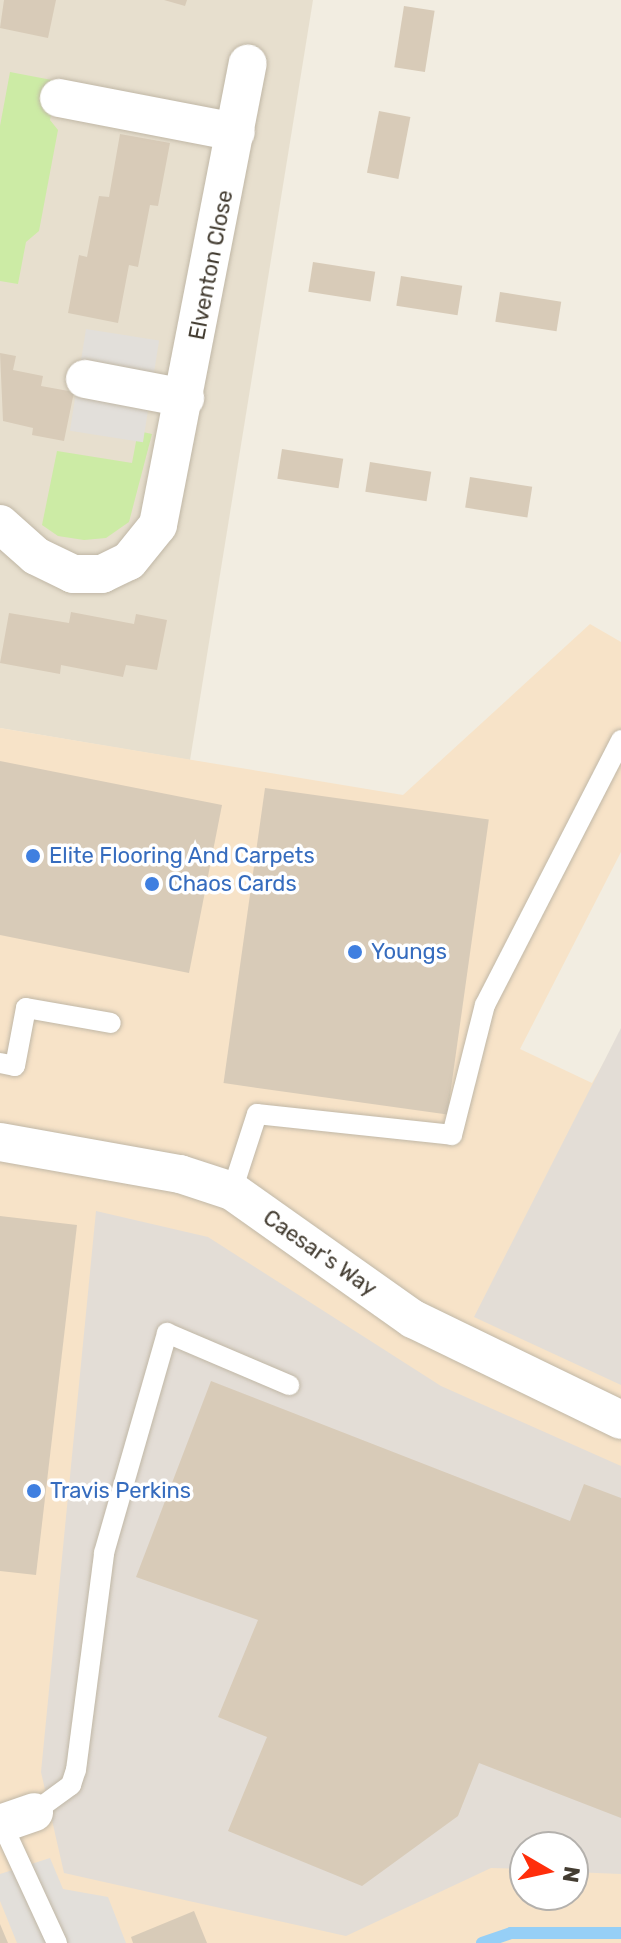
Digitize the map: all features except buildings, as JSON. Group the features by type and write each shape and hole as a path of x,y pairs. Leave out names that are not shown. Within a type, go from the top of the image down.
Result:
{"street":[{"name":"Elventon Close","path":"0,524 36,556 73,574 102,574 129,561 158,525 248,64"},
{"path":"59,98 236,132"},
{"path":"85,379 185,398"},
{"name":"Caesar's Way","path":"0,1142 180,1174 232,1191 413,1319 621,1420"}],"lane":[{"path":"232,1191 257,1114 452,1135 485,1005 621,740"},
{"path":"0,1063 15,1066 26,1008 111,1023"},
{"path":"57,1943 12,1820 71,1785 76,1770 104,1553 167,1333 289,1385"}],"shaded area":[{"path":"0,0 313,0 190,760 0,728"},
{"path":"86,329 159,341 143,442 70,431"},
{"path":"590,624 621,642 621,852 520,1049 592,1083 621,1033 621,1943 0,1943 0,728 403,795"},
{"path":"621,1028 621,1385 474,1317"},
{"path":"96,1211 208,1237 441,1386 621,1466 621,1874 589,1873 589,1831 509,1831 509,1869 491,1868 346,1936 64,1873 41,1772"},
{"path":"50,1858 63,1889 108,1897 126,1943 17,1943 0,1901 0,1874"}],"green space":[{"path":"10,72 57,81 50,120 58,130 39,231 26,242 18,284 0,281 0,126"},
{"path":"138,431 152,434 129,522 106,538 84,540 58,536 42,525 57,451 132,463"}],"waterway":[{"path":"482,1943 511,1933 621,1933"}],"place":[{"name":"Elite Flooring And Carpets","path":"33,856"},
{"name":"Chaos Cards","path":"152,884"},
{"name":"Youngs","path":"355,952"},
{"name":"Travis Perkins","path":"34,1491"}]}
